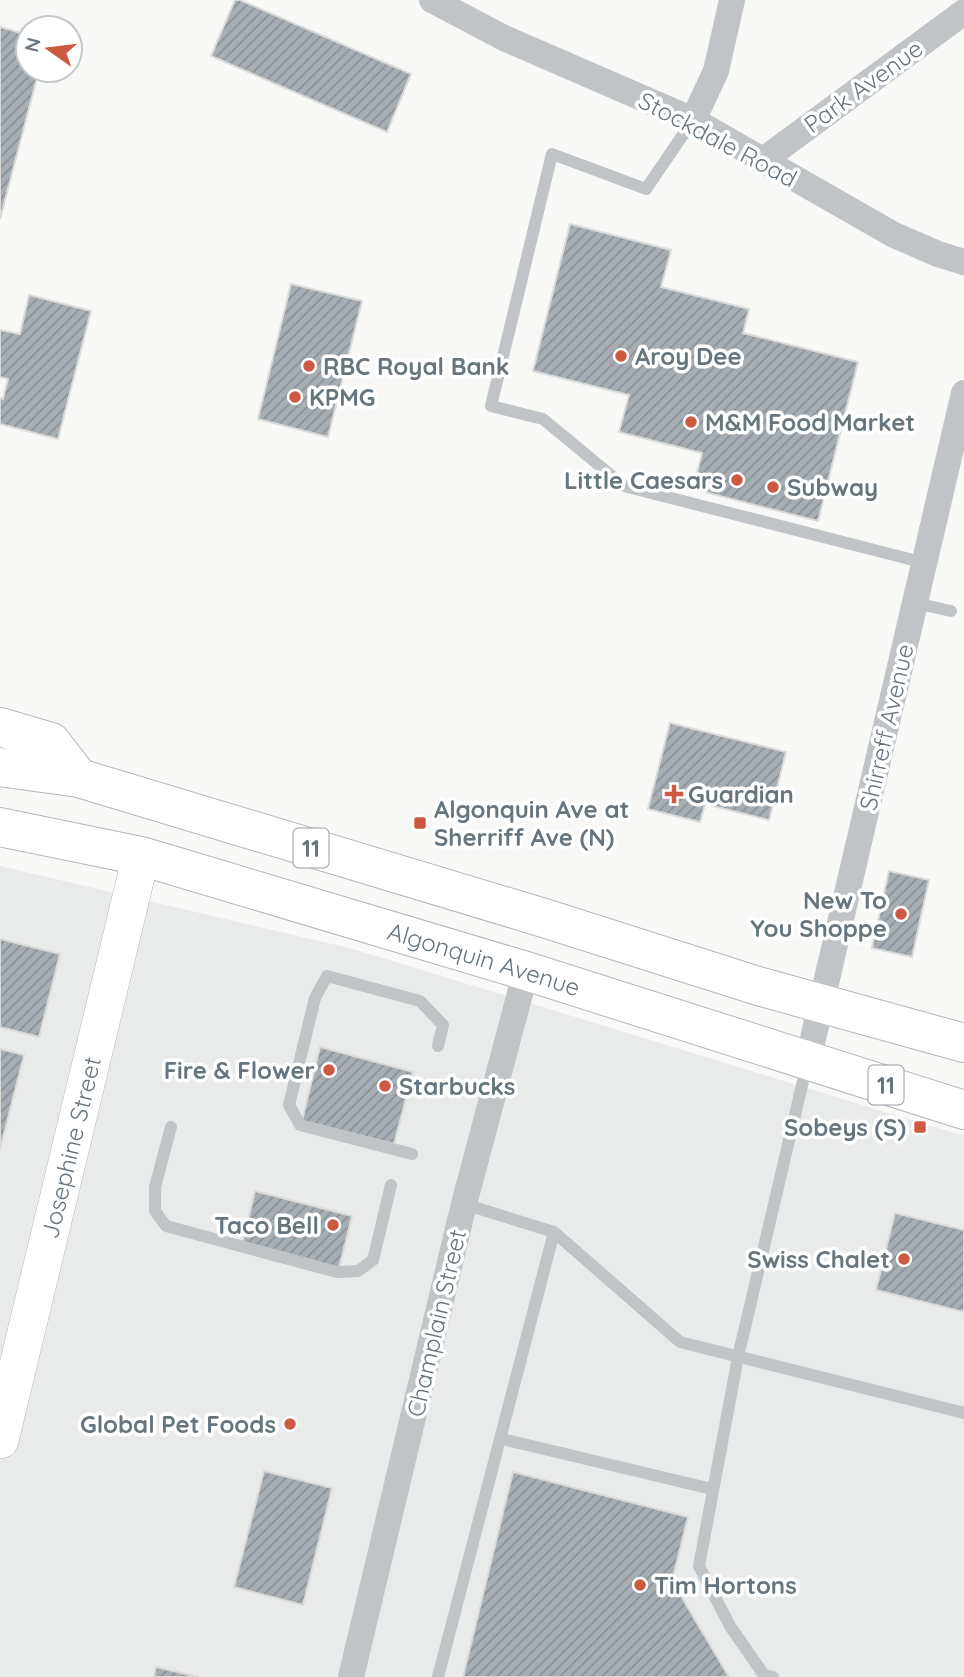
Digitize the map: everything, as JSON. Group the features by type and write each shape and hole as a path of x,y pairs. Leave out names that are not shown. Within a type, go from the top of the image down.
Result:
{"highway":[{"path":"0,727 51,742 79,778"},
{"name":"11","path":"0,767 79,778 822,1004 964,1043"},
{"name":"Algonquin Avenue","path":"0,827 141,856 526,971 964,1110"}],"street":[{"name":"Stockdale Road","path":"432,0 504,38 693,120 894,234 938,254 964,262"},
{"path":"693,120 716,71 732,0"},
{"name":"Park Avenue","path":"762,161 964,12"},
{"name":"Shirreff Avenue","path":"808,1060 964,393"},
{"name":"Josephine Street","path":"0,1440 141,856"},
{"name":"Champlain Street","path":"351,1677 464,1204 526,971"}],"lane":[{"path":"693,120 646,189 552,154 491,406 543,419 624,486 925,563"},
{"path":"915,603 951,611"},
{"path":"412,1154 300,1125 289,1105 315,998 327,975 419,1001 443,1026 438,1046"},
{"path":"773,1677 764,1675 730,1626 699,1566 738,1357 808,1060"},
{"path":"171,1126 155,1187 155,1211 166,1226 324,1269 338,1272 358,1271 373,1260 391,1185"},
{"path":"464,1204 554,1232 680,1342 964,1413"},
{"path":"438,1677 554,1232"},
{"path":"502,1439 712,1489"}],"shaded area":[{"path":"0,866 353,949 964,1136 964,1677 0,1677"}],"building":[{"path":"235,0 411,74 387,132 211,56"},
{"path":"0,27 14,31 14,84 35,84 0,219"},
{"path":"570,224 671,250 661,287 749,309 743,333 858,362 818,521 693,489 702,453 619,432 629,395 533,371"},
{"path":"291,284 362,301 328,437 258,419"},
{"path":"29,295 91,311 58,439 0,424 0,398 3,399 8,379 0,377 0,330 20,334"},
{"path":"670,723 786,752 769,820 705,804 700,822 648,809"},
{"name":"New To You Shoppe","path":"889,871 929,880 912,957 872,948"},
{"path":"0,939 60,954 39,1037 0,1027"},
{"path":"320,1047 413,1072 394,1144 302,1121"},
{"path":"0,1049 24,1055 0,1149"},
{"path":"255,1191 352,1216 339,1268 242,1244"},
{"path":"895,1213 964,1230 964,1312 876,1290"},
{"path":"264,1471 332,1488 303,1605 234,1587"},
{"path":"513,1472 688,1517 672,1581 729,1677 463,1677"},
{"path":"156,1667 198,1677 154,1677"}],"place":[{"name":"Aroy Dee","path":"621,356"},
{"name":"RBC Royal Bank","path":"309,366"},
{"name":"KPMG","path":"295,397"},
{"name":"M&M Food Market","path":"691,422"},
{"name":"Little Caesars","path":"737,480"},
{"name":"Subway","path":"773,487"},
{"name":"Guardian","path":"674,794"},
{"name":"Algonquin Ave at Sherriff Ave (N)","path":"420,823"},
{"name":"New To You Shoppe","path":"901,914"},
{"name":"Fire & Flower","path":"329,1070"},
{"name":"Starbucks","path":"385,1086"},
{"name":"Sobeys (S)","path":"920,1127"},
{"name":"Taco Bell","path":"333,1225"},
{"name":"Swiss Chalet","path":"904,1259"},
{"name":"Global Pet Foods","path":"290,1424"},
{"name":"Tim Hortons","path":"640,1585"}]}
